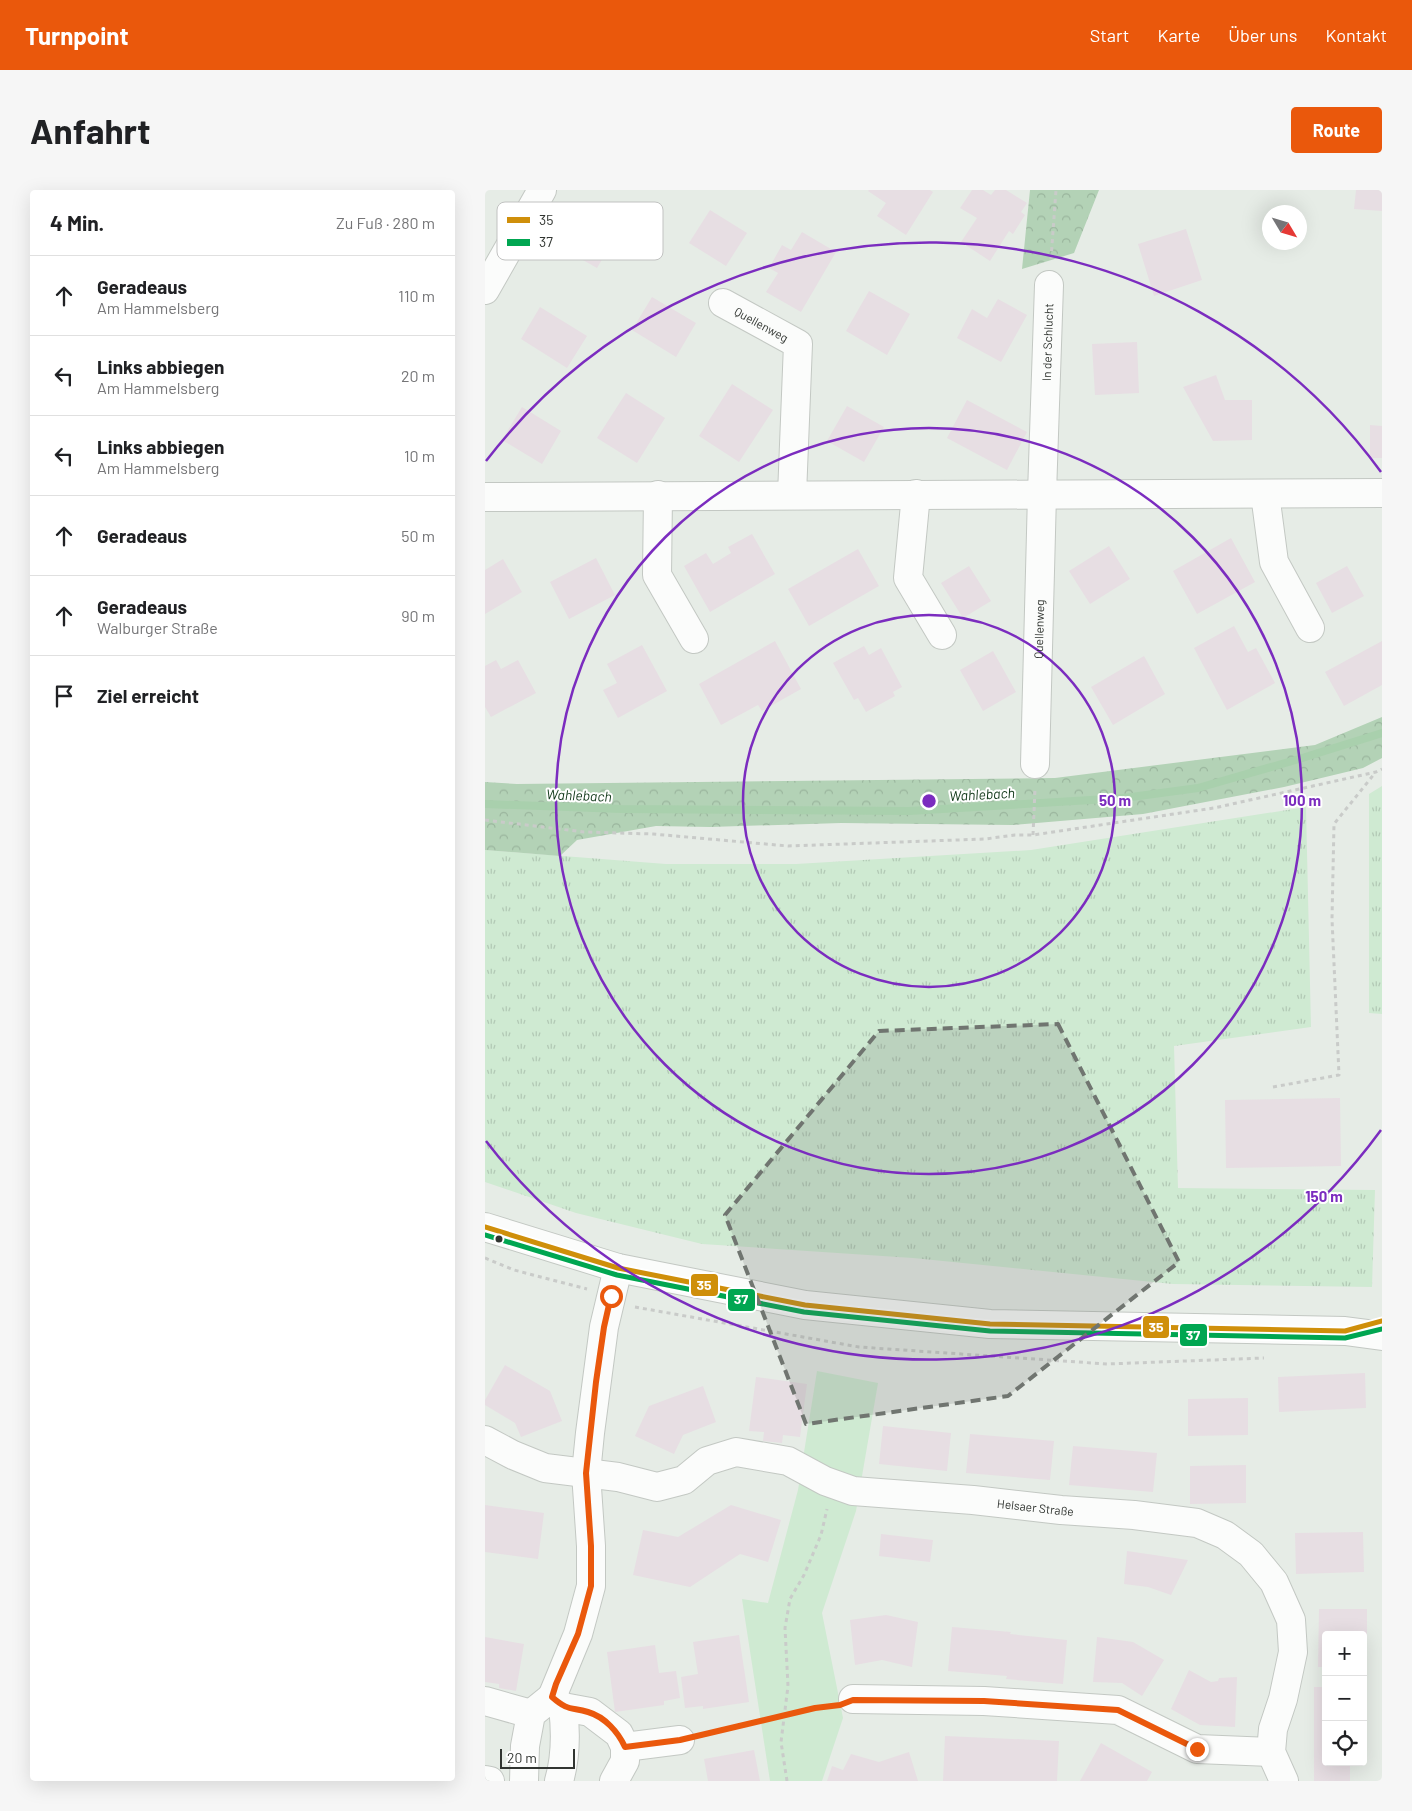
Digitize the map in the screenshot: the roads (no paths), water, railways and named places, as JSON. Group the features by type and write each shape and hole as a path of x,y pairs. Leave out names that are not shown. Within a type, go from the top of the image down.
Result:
{"street":[{"path":"535,202 542,190"},
{"path":"485,290 502,260"},
{"name":"In der Schlucht","path":"1042,494 1049,285"},
{"name":"Quellenweg","path":"723,303 798,344 792,495"},
{"path":"485,496 1382,493"},
{"path":"916,494 908,578 943,636"},
{"name":"Quellenweg","path":"1035,764 1042,494"},
{"path":"1265,494 1274,562 1310,628"},
{"path":"658,495 657,575 694,639"},
{"path":"485,1227 618,1268 805,1306 990,1324 1345,1331 1382,1336"},
{"path":"559,1781 566,1732 558,1702 556,1684 578,1634 591,1586 591,1546 586,1473 604,1327 618,1268"},
{"path":"1345,1331 1382,1321"},
{"name":"Helsaer Straße","path":"485,1440 513,1455 545,1468 618,1477 657,1487 684,1480 707,1461 736,1452 788,1461 825,1481 853,1491 973,1500 1061,1510 1134,1515 1197,1523 1225,1536 1251,1554 1274,1582 1291,1620 1293,1652 1283,1699 1273,1729 1271,1752"},
{"path":"853,1700 984,1701 1118,1710 1197,1749 1271,1752 1284,1781"},
{"path":"485,1701 531,1714 558,1702 591,1712 619,1734 625,1747 625,1761 614,1781"},
{"path":"523,1781 525,1746 531,1714"},
{"path":"625,1747 680,1740"},
{"path":"485,1780 490,1781"}],"waterway":[{"name":"Wahlebach","path":"485,804 621,809 909,811 1124,798 1198,788 1382,733"}]}
